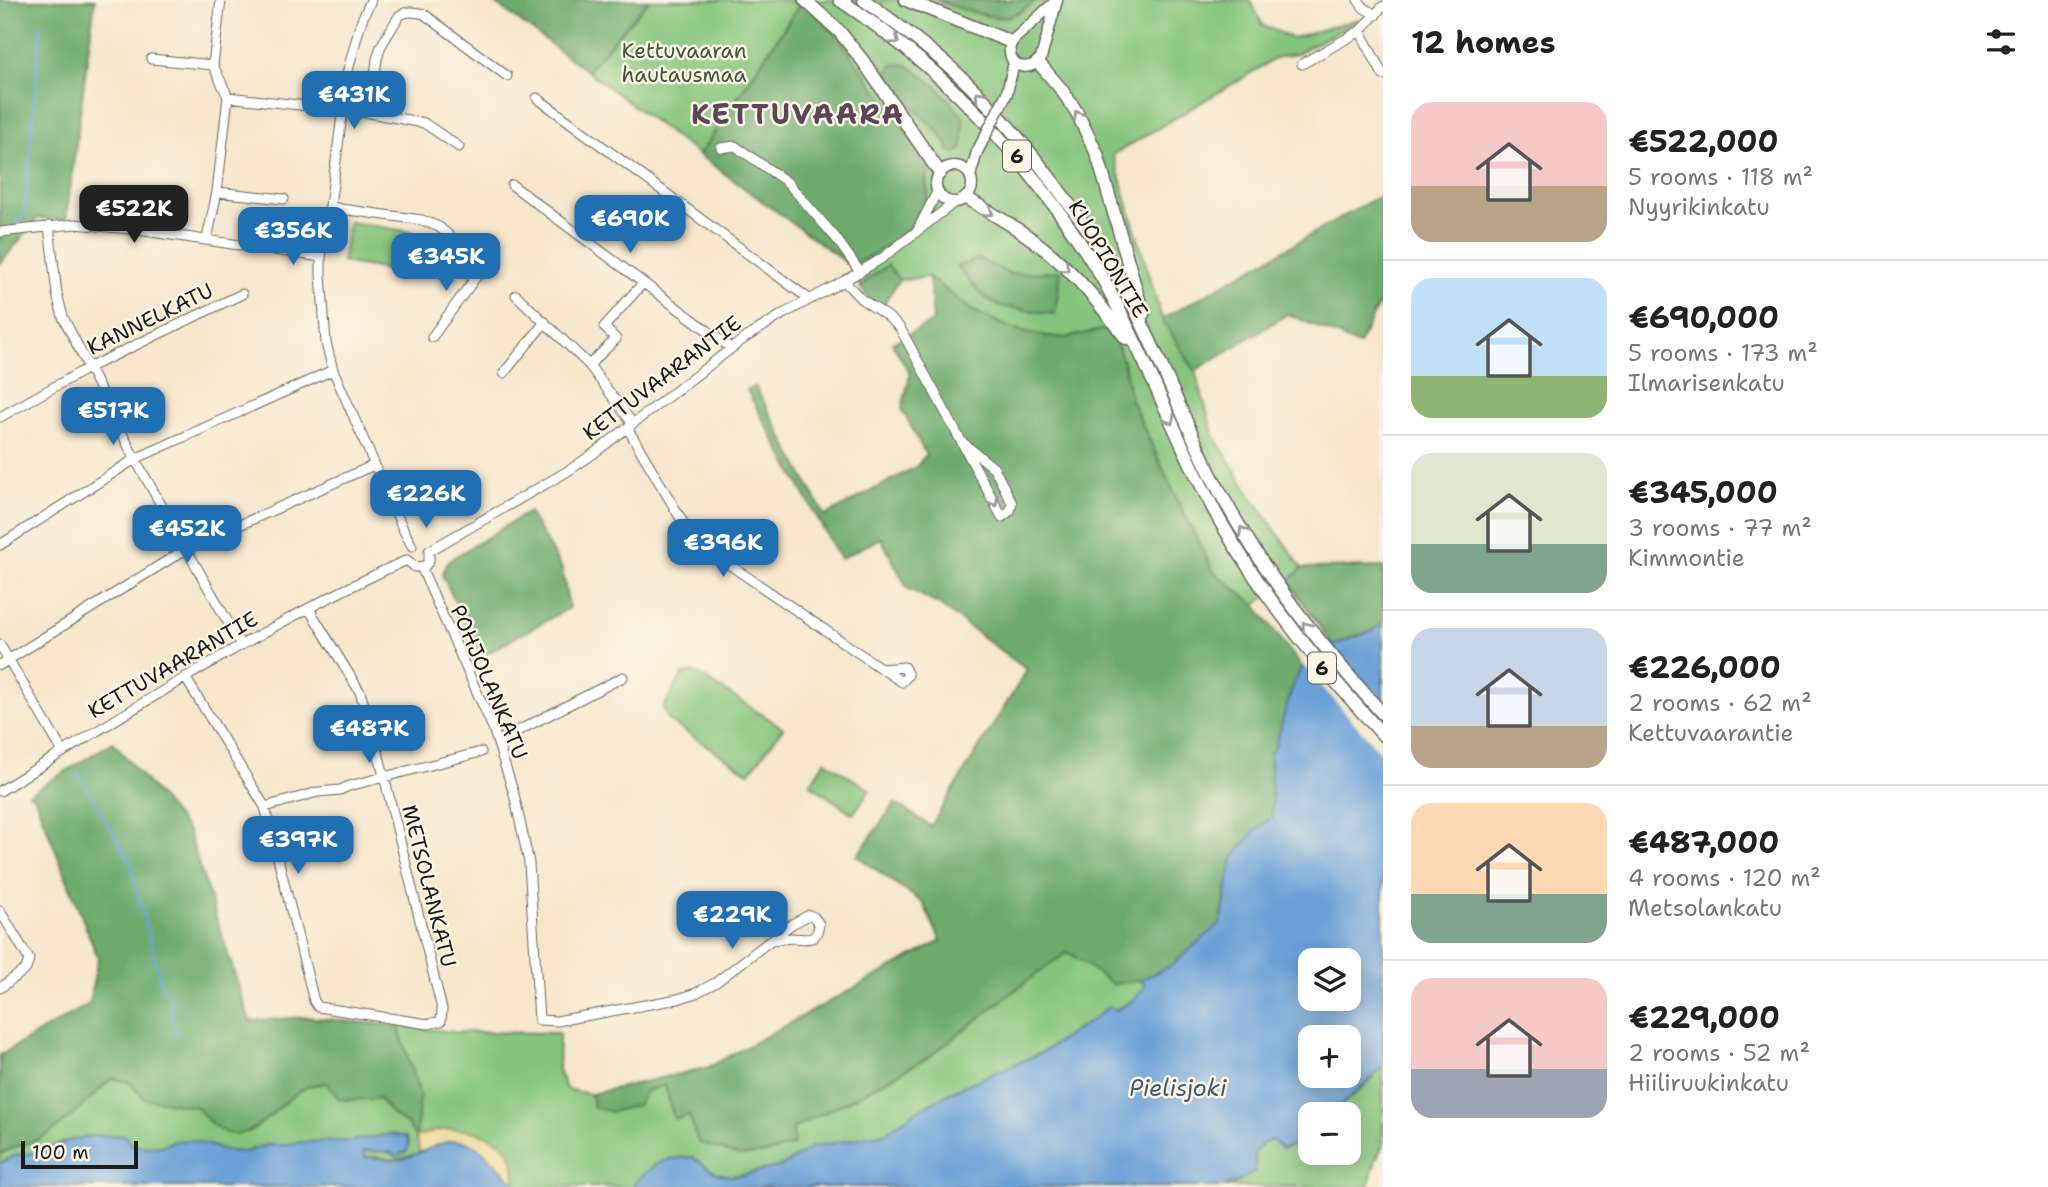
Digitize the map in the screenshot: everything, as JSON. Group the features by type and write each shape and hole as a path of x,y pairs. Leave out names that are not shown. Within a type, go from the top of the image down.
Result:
{"highway":[{"path":"805,0 839,31 863,61 940,173"},
{"name":"KUOPIONTIE","path":"840,0 914,54 944,80 1017,156 1105,283 1199,481 1267,597 1328,676 1383,735"},
{"name":"KUOPIONTIE","path":"864,0 922,44 978,93 1027,147 1091,234 1118,277 1211,474 1245,536 1279,589 1339,667 1383,715"},
{"path":"906,0 1016,38"},
{"path":"1033,65 1060,89 1076,111 1097,153 1155,352"},
{"path":"960,200 1012,226 1048,251 1085,286 1142,358"}],"main road":[{"path":"1033,65 1018,66 1009,53 1016,38 1057,1"},
{"path":"1008,91 1043,53 1057,1"},
{"path":"1016,38 1034,36 1043,48"},
{"path":"970,176 958,167 948,167 940,173 936,182 937,192 944,200 960,200 972,188 970,176 977,152 1008,91 1014,62"},
{"path":"958,167 977,152"}],"street":[{"path":"207,239 217,192 228,97 213,65 221,0"},
{"path":"371,0 361,23 348,70 321,257 326,343 333,370 412,546"},
{"path":"1358,0 1364,8 1376,15"},
{"path":"1302,64 1360,31 1383,6"},
{"path":"370,113 381,46 399,16 404,13 424,14 507,76"},
{"path":"1360,31 1383,75"},
{"path":"151,59 213,65"},
{"path":"228,97 370,113 424,123 459,147"},
{"path":"537,98 809,299"},
{"path":"721,148 735,146 786,182 836,238 860,272"},
{"path":"512,185 731,348"},
{"path":"217,192 284,199"},
{"name":"KETTUVAARANTIE","path":"917,232 937,192"},
{"name":"KETTUVAARANTIE","path":"429,551 568,471 731,348 783,314 889,254 960,200"},
{"path":"330,206 422,220 439,227 484,266 432,337"},
{"path":"0,232 75,224 207,239 321,257"},
{"path":"49,226 59,306 63,317 135,459 241,645"},
{"path":"845,281 861,299 900,328 1002,517 1010,510 1012,503 993,468 962,442"},
{"path":"589,365 616,340 604,327 643,283"},
{"name":"KANNELKATU","path":"0,417 90,367 242,294"},
{"path":"516,295 589,365 629,425 691,536 882,669"},
{"path":"504,373 545,322"},
{"path":"0,545 135,459 333,370"},
{"path":"4,662 186,549 374,465"},
{"path":"422,545 429,551 429,561 421,567 411,566 407,560 407,552 412,546 422,545"},
{"name":"KETTUVAARANTIE","path":"0,791 241,645 407,560"},
{"name":"POHJOLANKATU","path":"421,567 498,741 514,794 529,863 539,1020 557,1021 678,999 715,983 772,940"},
{"name":"METSOLANKATU","path":"265,807 314,1002 318,1007 428,1024 441,1021 442,1009 376,744 370,733 360,692 309,609"},
{"path":"0,645 4,662 63,752"},
{"path":"185,677 265,807 481,752"},
{"path":"498,741 623,677"},
{"path":"0,911 29,959 26,969 0,988"},
{"path":"809,915 819,924 818,931 807,940 772,940 809,915"}],"green space":[{"path":"0,0 95,0 66,220 38,218 0,264"},
{"path":"491,0 649,0 587,71"},
{"name":"Kettuvaaran hautausmaa","path":"649,0 789,0 799,5 699,155 587,71"},
{"path":"789,0 800,0 837,35 930,165 926,179 927,197 915,220 885,247 851,266 699,155 799,6"},
{"path":"800,0 940,0 984,15 1007,17 1036,0 1250,0 1263,26 1293,38 1358,19 1296,54 1278,57 1113,155 1162,319 1195,371 1214,436 1248,491 1302,568 1289,581 1255,605 1213,571 1131,400 1124,365 1111,328 1065,338 1038,335 1008,327 971,310 929,277 899,280 888,266 867,280 861,288 851,266 908,229 919,215 928,194 926,181 930,165","holes":["887,73 963,147 951,152 940,133 915,109","978,259 1011,274 982,295 957,267"]},
{"path":"940,0 1036,0 1018,13 1000,17 973,12"},
{"path":"892,65 908,65 937,87 963,117 963,148 957,153 951,152 940,133 915,109 887,73"},
{"path":"1383,194 1383,307 1378,305 1359,345 1288,314 1195,371 1162,319"},
{"path":"349,222 412,232 405,273 342,262"},
{"path":"978,259 1011,274 1061,271 1055,314 999,306 982,295 957,267"},
{"path":"888,265 899,280 879,311 861,288 867,280"},
{"path":"929,277 971,310 1008,327 1038,335 1065,338 1111,328 1124,365 1131,400 1213,571 1255,605 1302,667 1275,747 1270,752 1272,817 1253,833 1227,887 1221,923 1172,965 1141,980 1113,984 1068,952 929,1057 793,1128 794,1145 767,1153 739,1156 698,1142 689,1115 674,1119 665,1085 647,1090 637,1105 612,1112 594,1108 591,1094 709,1067 941,941 923,903 857,856 895,803 931,826 1027,670 938,604 907,588 881,538 840,559 747,390 755,386 825,516 916,467 926,455 902,409 910,374 892,343 933,322"},
{"path":"529,512 562,569 569,608 482,656 442,575 448,561"},
{"path":"1383,567 1383,623 1374,631 1333,646 1289,582 1302,568"},
{"path":"695,672 783,728 749,773 669,721 663,708 683,674"},
{"path":"113,742 188,831 250,1021 305,1017 398,1026 420,1096 416,1137 407,1124 394,1116 379,1098 339,1099 327,1083 305,1088 261,1124 237,1134 225,1133 212,1124 197,1107 144,1098 129,1082 112,1078 50,1133 0,1154 0,1055 89,1004 98,958 34,796 29,794"},
{"path":"825,761 870,790 853,814 810,784"},
{"path":"1069,951 1112,984 1141,980 1145,985 1135,999 1115,1010 1109,1006 1043,1052 957,1089 915,1112 885,1133 813,1147 782,1166 743,1175 716,1173 692,1157 668,1159 641,1176 632,1187 519,1187 515,1184 515,1170 493,1139 416,1138 420,1153 394,1160 365,1157 363,1151 385,1152 396,1156 391,1134 352,1141 267,1145 244,1152 228,1151 191,1140 146,1147 131,1144 125,1135 91,1136 36,1153 16,1155 0,1163 0,1154 39,1139 112,1078 129,1082 144,1098 197,1107 213,1125 250,1132 307,1086 327,1083 348,1100 379,1098 394,1116 407,1124 418,1088 398,1026 454,1032 559,1033 558,1070 566,1089 591,1094 594,1108 665,1085 675,1119 689,1115 792,1128 929,1057"},
{"path":"1383,1067 1383,1145 1368,1187 1221,1187 1238,1182 1256,1163 1253,1153 1263,1143 1273,1140 1283,1149 1298,1141 1298,1165 1361,1165 1361,1102 1344,1102"}],"sand":[{"path":"455,1129 478,1133 501,1143 512,1158 515,1184 487,1155 462,1141 452,1141 420,1153 416,1137 433,1131"}],"water":[{"name":"Pielisjoki","path":"1383,623 1383,1067 1361,1087 1361,1025 1298,1025 1298,1088 1360,1088 1345,1102 1298,1102 1298,1142 1282,1149 1273,1140 1263,1143 1254,1153 1256,1170 1238,1182 1221,1187 632,1187 641,1176 668,1159 692,1157 716,1173 743,1175 782,1166 813,1147 885,1133 915,1112 957,1089 1043,1052 1109,1006 1116,1010 1135,999 1145,986 1141,980 1172,965 1221,923 1233,858 1253,833 1272,817 1270,752 1275,747 1290,695 1302,668 1325,650"},
{"path":"391,1134 406,1137 409,1143 407,1151 396,1156 391,1152 363,1151 365,1157 399,1160 448,1142 466,1142 487,1155 519,1187 0,1187 0,1163 16,1155 36,1153 91,1136 125,1135 131,1144 146,1147 192,1140 228,1151 244,1152 267,1145 352,1141"}],"pier":[{"path":"1310,655 1383,727 1383,755 1301,663"}],"waterway":[{"path":"17,224 25,212 41,25"},
{"path":"77,772 129,859 162,988 171,996 172,1024 179,1036"}],"district":[{"name":"KETTUVAARA","path":"798,114"}]}
